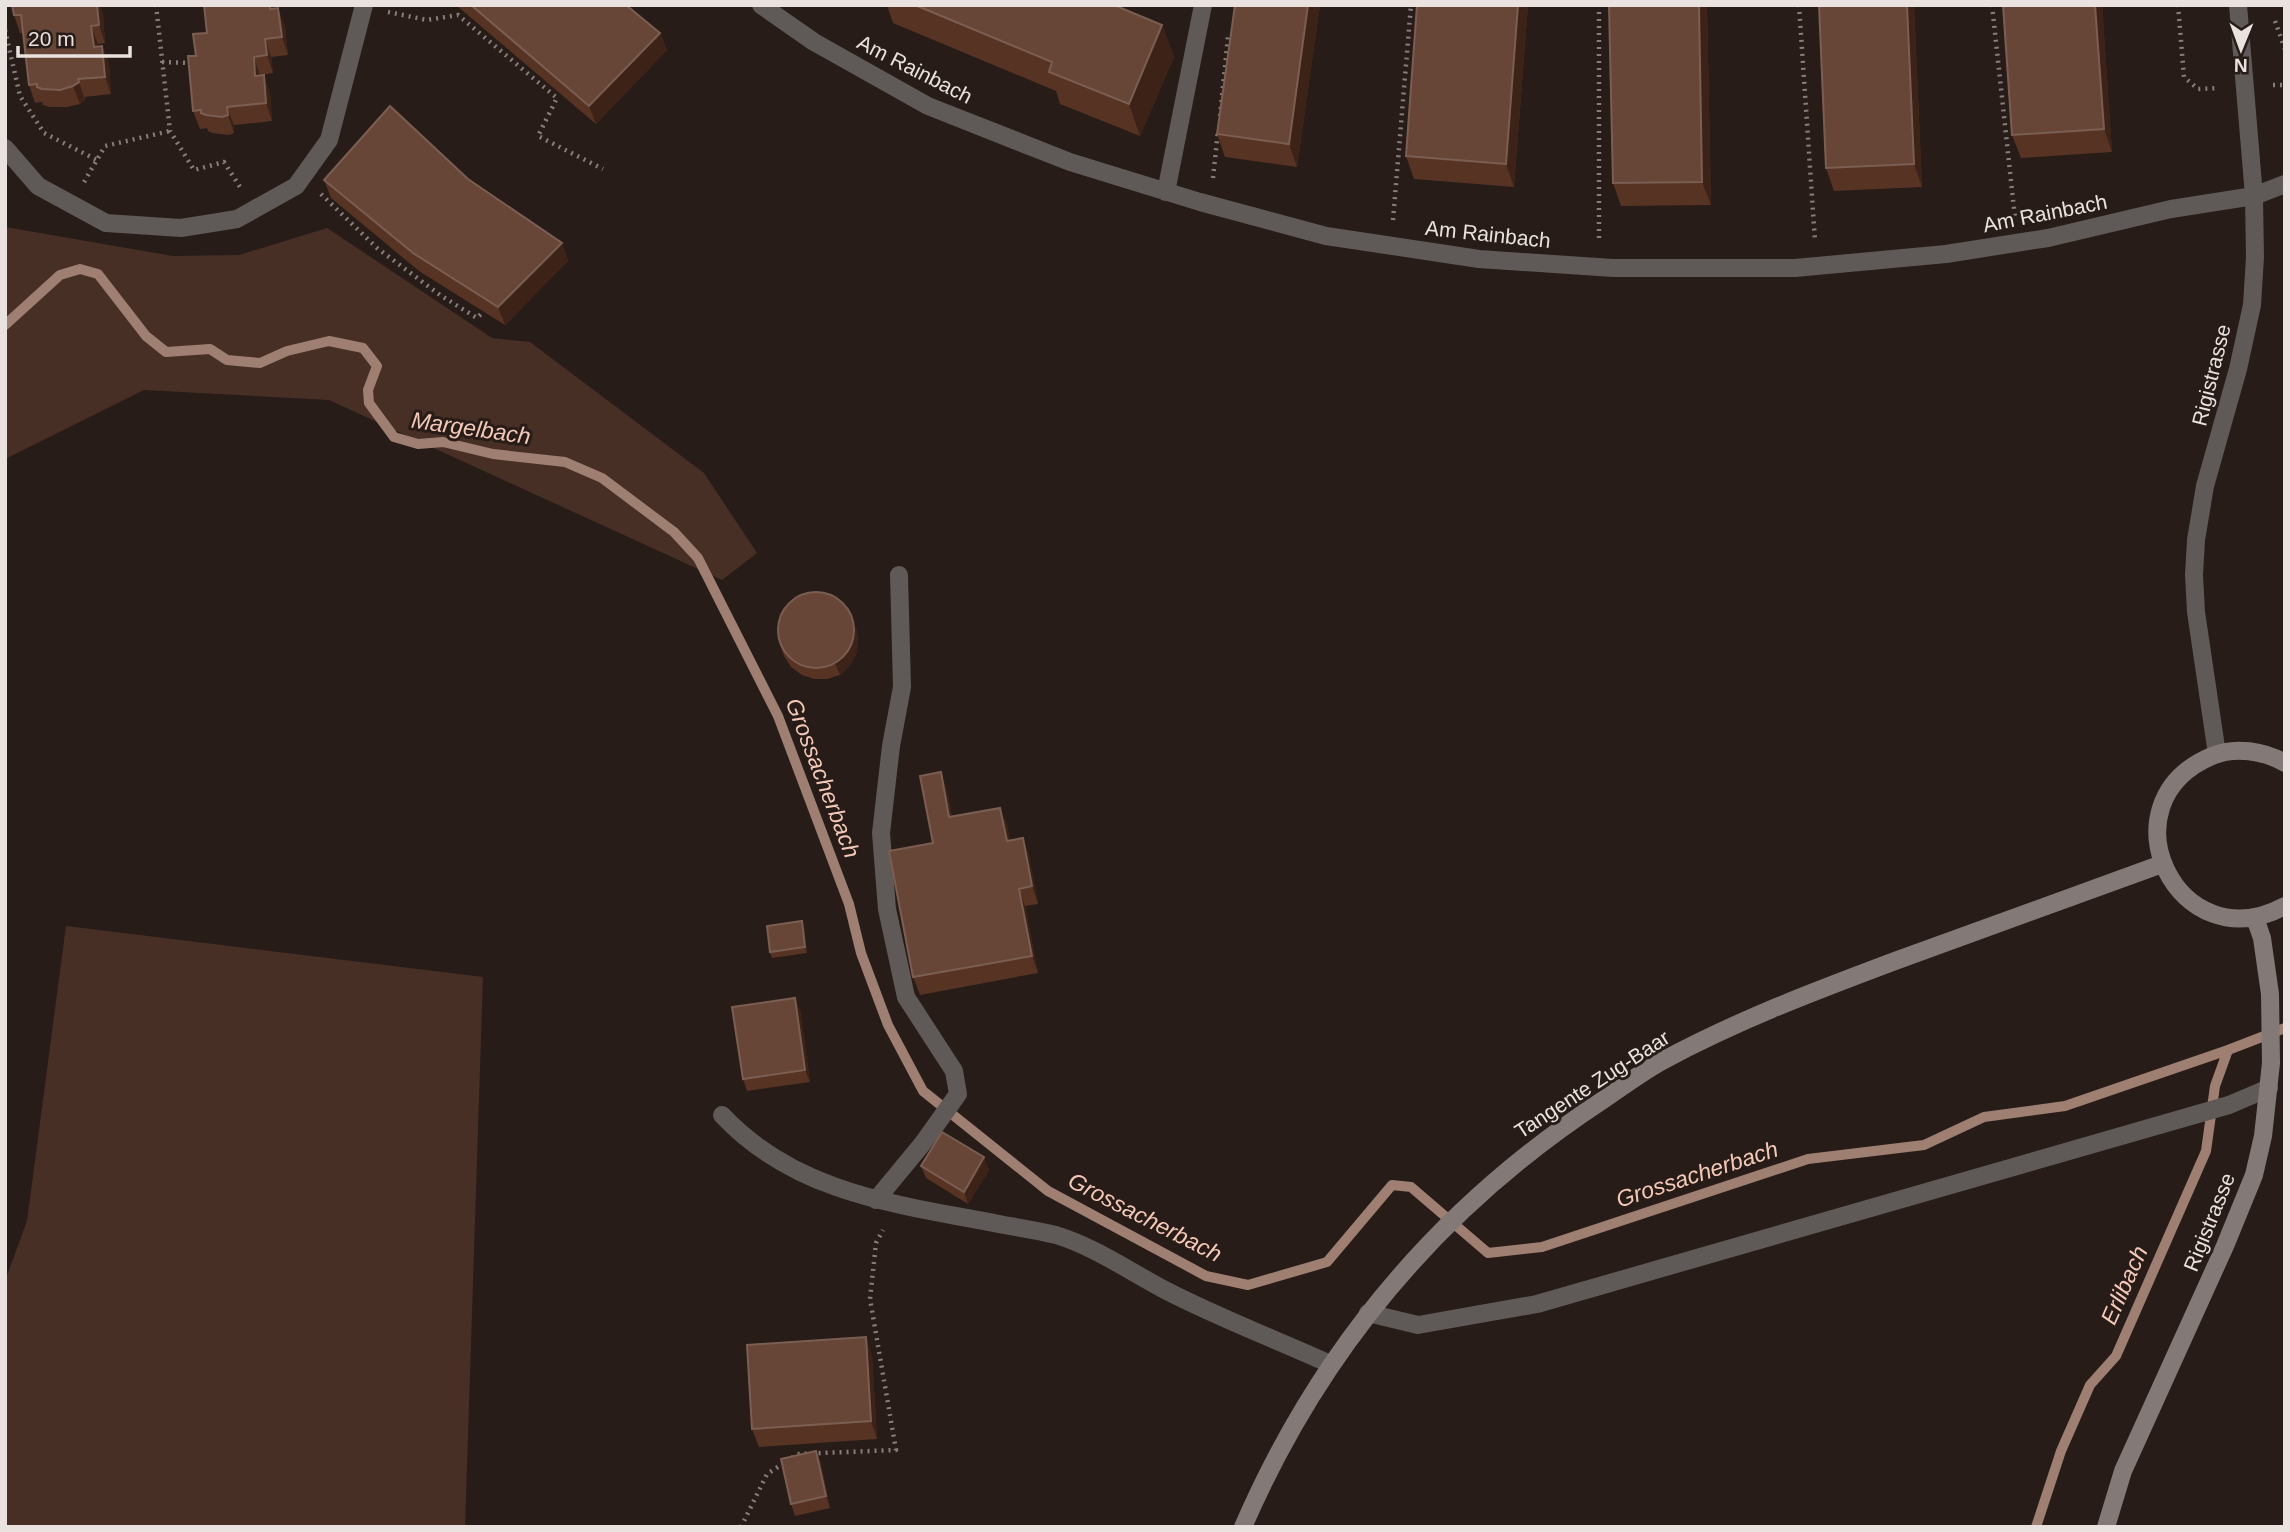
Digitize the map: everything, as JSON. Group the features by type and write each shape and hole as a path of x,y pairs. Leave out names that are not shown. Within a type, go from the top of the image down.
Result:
{"main road":[{"path":"2285,763 2257,752 2237,751 2217,754 2196,763 2178,778 2165,797 2157,830 2162,864 2172,884 2189,901 2210,913 2232,919 2255,918 2285,906"},
{"name":"Tangente Zug-Baar","path":"1243,1527 1285,1439 1330,1364 1368,1313 1464,1208 1535,1147 1660,1062 1766,1009 2162,864"},
{"name":"Rigistrasse","path":"2106,1527 2123,1471 2219,1259 2253,1175 2263,1136 2271,1063 2270,994 2262,938 2255,918"}],"street":[{"name":"Am Rainbach","path":"761,5 814,42 928,106 1070,162 1210,205 1326,236 1479,259 1598,267 1795,268 1946,254 2017,243 2171,209 2254,196 2285,184"},
{"path":"1166,192 1203,5"},
{"path":"5,148 38,186 106,223 181,228 237,219 296,186 329,140 364,6"},
{"name":"Rigistrasse","path":"2217,754 2196,612 2194,575 2196,540 2206,485 2238,369 2252,305 2256,257 2254,196 2242,8"},
{"path":"876,1200 923,1143 958,1094 954,1071 906,997 887,909 881,832 891,746 902,687 899,575"},
{"path":"1368,1313 1419,1325 1537,1304 2229,1105 2269,1088"},
{"path":"722,1115 742,1136 771,1157 840,1190 896,1205 1057,1236 1104,1256 1188,1301 1330,1364"}],"path":[{"path":"156,5 170,131 194,170 224,162 255,209"},
{"path":"1390,245 1411,5"},
{"path":"1598,267 1599,5"},
{"path":"1799,5 1816,266"},
{"path":"1992,5 2017,243"},
{"path":"2178,5 2184,78 2198,89 2245,87"},
{"path":"364,6 427,20 458,15 557,98 538,136 603,169"},
{"path":"2275,21 2285,49"},
{"path":"5,30 20,96 44,133 97,160"},
{"path":"1210,205 1229,32"},
{"path":"162,62 201,63"},
{"path":"72,204 105,146 170,131"},
{"path":"303,177 377,248 440,295 477,318 483,312"},
{"path":"366,236 371,231"},
{"path":"741,1527 767,1474 797,1454 896,1451 870,1299 876,1242 896,1205"}],"shaded area":[{"path":"5,227 173,256 239,255 327,228 492,338 530,342 704,473 757,553 722,580 329,400 144,390 5,459"},
{"path":"66,926 483,977 465,1527 5,1527 5,1281 27,1221"}],"building":[{"path":"12,5 97,5 99,25 91,26 94,47 102,46 105,77 78,79 79,82 73,86 60,90 42,89 37,87 37,84 29,85 21,15 14,15"},
{"path":"204,5 270,5 270,9 278,8 282,37 265,39 267,55 254,57 255,76 264,75 266,103 227,107 228,115 222,117 206,115 201,113 201,110 193,111 188,56 196,56 193,34 207,33"},
{"path":"471,5 626,5 660,33 589,106"},
{"path":"915,5 1114,5 1162,25 1129,104 1049,72 1052,62"},
{"path":"1235,5 1308,5 1289,144 1217,134"},
{"path":"1417,5 1518,5 1506,164 1406,156"},
{"path":"1609,5 1699,5 1702,182 1613,183"},
{"path":"1819,5 1907,5 1914,164 1826,168"},
{"path":"2003,5 2095,5 2104,129 2012,135"},
{"path":"390,106 468,179 562,243 498,307 413,253 324,180"},
{"path":"816,592 830,595 843,603 851,616 854,630 851,644 843,657 830,665 816,668 802,665 789,657 781,644 778,630 781,616 789,603 802,595"},
{"path":"941,772 949,817 1000,808 1007,841 1023,838 1032,886 1019,889 1032,956 913,977 889,851 933,843 920,776"},
{"path":"802,921 805,947 770,952 767,926"},
{"path":"795,998 805,1070 743,1079 732,1007"},
{"path":"942,1132 984,1157 964,1192 921,1166"},
{"path":"866,1337 871,1421 752,1429 747,1345"},
{"path":"816,1451 826,1496 791,1504 781,1459"}],"waterway":[{"name":"Grossacherbach","path":"5,325 60,275 80,269 98,274 146,336 166,352 210,349 227,360 260,363 287,351 329,341 363,348 377,366 368,390 369,403 394,437 418,444 443,442 493,454 565,462 602,478 674,532 698,558 778,716 849,904 861,953 888,1025 923,1091 1048,1191 1206,1276 1248,1285 1327,1262 1392,1185 1411,1187 1488,1253 1542,1247 1808,1159 1924,1145 1984,1117 2065,1106 2285,1028"},
{"name":"Erlibach","path":"2036,1527 2061,1451 2090,1385 2116,1356 2206,1151 2215,1086 2228,1050"}],"water label":[{"name":"Margelbach","path":"471,428"}]}
